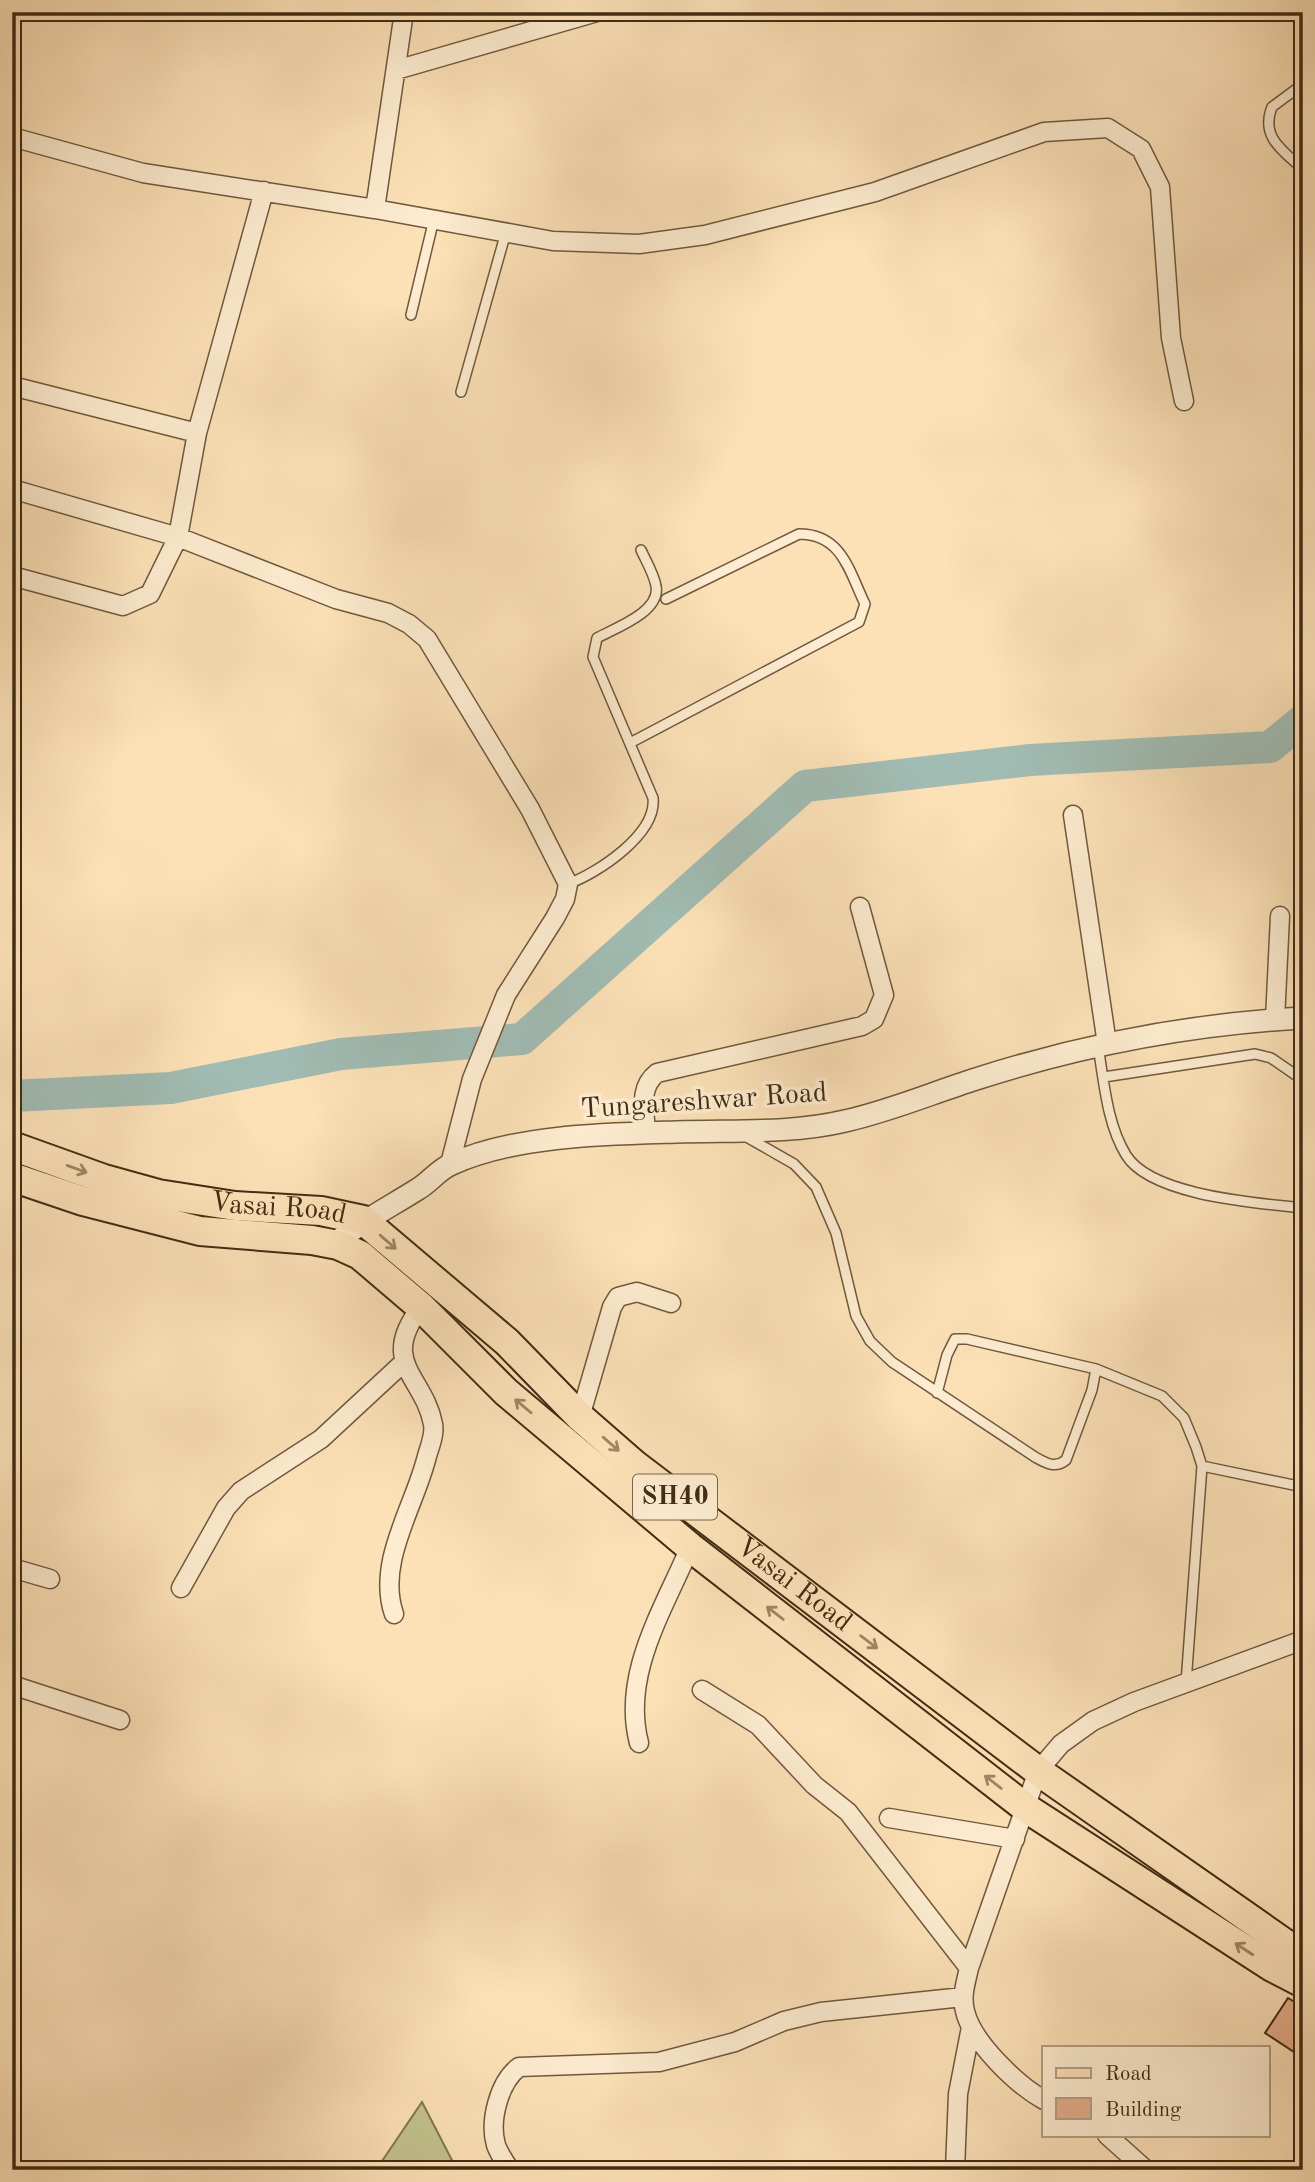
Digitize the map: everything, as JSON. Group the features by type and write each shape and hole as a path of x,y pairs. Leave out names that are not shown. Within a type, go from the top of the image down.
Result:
{"main road":[{"name":"Vasai Road","path":"12,1146 104,1179 158,1194 235,1206 321,1211 363,1220 507,1342 580,1417 706,1521 1038,1771 1303,1956"},
{"name":"Vasai Road","path":"12,1177 83,1201 200,1231 334,1244 360,1255 421,1307 506,1392 690,1547 1026,1808 1272,1968 1303,1983"}],"street":[{"path":"375,209 404,12"},
{"path":"396,70 597,12"},
{"path":"12,137 142,173 375,209 553,241 639,244 705,236 875,192 1044,132 1108,128 1141,149 1160,187 1171,338 1184,401"},
{"path":"12,576 123,606 150,594 178,537 197,433 264,191"},
{"path":"12,386 197,433"},
{"path":"12,489 178,537 336,598 388,613 410,624 427,639 530,809 568,884 565,899 555,918 506,995 472,1079 450,1164"},
{"path":"1073,815 1102,1045"},
{"path":"646,1133 644,1091 646,1081 657,1073 862,1026 874,1019 884,995 860,907"},
{"path":"1275,1020 1280,916"},
{"name":"Tungareshwar Road","path":"334,1244 363,1220 419,1188 450,1164 508,1147 591,1136 741,1133 842,1122 900,1107 975,1079 1102,1045 1222,1023 1303,1018"},
{"path":"580,1417 612,1307 618,1297 637,1292 671,1303"},
{"path":"394,1614 388,1598 389,1579 397,1542 420,1484 433,1426 422,1397 403,1363 405,1339 421,1307"},
{"path":"181,1588 226,1508 241,1491 321,1440 403,1363"},
{"path":"639,1743 633,1704 637,1674 690,1547"},
{"path":"12,1567 50,1579"},
{"path":"1042,2099 1007,2073 971,2026 963,1997 969,1968 1038,1771 1061,1744 1093,1721 1303,1640"},
{"path":"12,1685 120,1720"},
{"path":"702,1690 758,1725 814,1785 848,1812 969,1968"},
{"path":"889,1818 1015,1839"},
{"path":"510,2170 494,2141 496,2115 503,2084 519,2067 659,2062 735,2042 784,2021 821,2012 963,1997"},
{"path":"955,2170 958,2094 971,2026"},
{"path":"1108,2136 1146,2170"}],"lane":[{"path":"1303,84 1272,107 1268,127 1271,141 1303,170"},
{"path":"411,315 434,219"},
{"path":"461,392 506,232"},
{"path":"630,743 859,622 865,604 837,547 815,534 799,534 666,599"},
{"path":"568,884 589,877 611,860 650,822 653,798 593,657 597,638 650,607 656,598 657,587 641,550"},
{"path":"1102,1045 1104,1077 1115,1133 1128,1158 1148,1174 1200,1195 1303,1208"},
{"path":"1104,1077 1255,1054 1271,1058 1303,1080"},
{"path":"741,1133 794,1164 816,1187 836,1233 856,1316 870,1341 892,1362 937,1392 1035,1457 1051,1465 1060,1465 1066,1460 1092,1390 1096,1369"},
{"path":"937,1392 947,1354 955,1339 967,1339 1096,1369 1162,1396 1184,1418 1202,1466 1186,1683"},
{"path":"1202,1466 1303,1487"}],"green space":[{"path":"422,2102 457,2170 376,2170"}],"building":[{"path":"1288,1998 1303,2007 1303,2058 1265,2033"}],"waterway":[{"path":"12,1096 171,1088 341,1054 522,1039 805,786 1030,760 1270,747 1303,720"}]}
